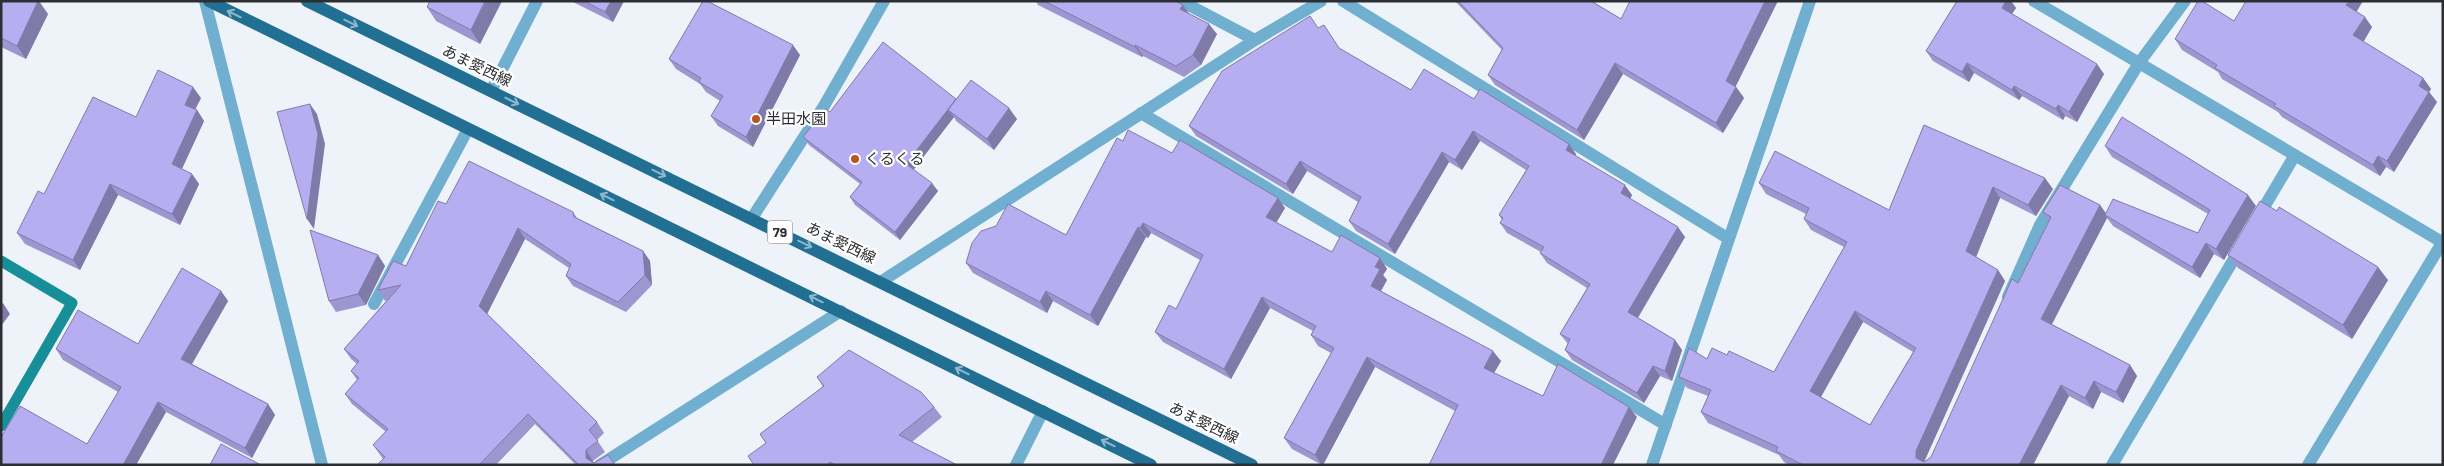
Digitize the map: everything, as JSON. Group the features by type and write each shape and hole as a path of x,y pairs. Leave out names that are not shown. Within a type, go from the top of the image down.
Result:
{"main road":[{"path":"209,1 1151,465"},
{"name":"あま愛西線","path":"307,1 882,281 1252,465"}],"street":[{"path":"205,1 322,465"},
{"path":"491,91 537,1"},
{"path":"752,218 824,106 884,1"},
{"path":"1182,1 1255,40"},
{"path":"882,281 1255,40 1321,1"},
{"path":"1343,1 1729,239"},
{"path":"1652,465 1810,1"},
{"path":"2034,1 2442,242 2308,465"},
{"path":"2004,305 2040,225 2139,63 2184,1"},
{"path":"1141,113 1666,425"},
{"path":"374,304 468,129"},
{"path":"2112,465 2295,155"},
{"path":"600,465 840,311"},
{"path":"1016,465 1043,411"}],"building":[{"path":"1,1 38,1 17,46 1,38"},
{"path":"430,1 485,1 471,30 427,7"},
{"path":"584,1 611,1 605,12"},
{"path":"703,1 707,1 793,45 746,137 711,116 723,96 699,82 701,78 669,59"},
{"path":"1044,1 1176,1 1183,5 1180,9 1209,24 1193,55 1176,66"},
{"path":"1458,1 1591,1 1621,19 1630,1 1765,1 1726,81 1736,87 1716,123 1615,63 1577,130 1488,75 1503,48"},
{"path":"1957,1 2006,1 2002,8 2097,64 2069,112 2058,105 2056,109 2014,86 2012,90 1967,63 1962,72 1926,51"},
{"path":"2198,1 2202,1 2234,21 2246,1 2349,1 2346,5 2365,17 2353,35 2423,78 2419,86 2429,92 2387,161 2378,156 2373,165 2274,106 2276,104 2215,68 2217,65 2175,39"},
{"path":"1310,16 1318,28 1324,25 1339,48 1411,90 1424,69 1474,99 1480,89 1569,144 1566,150 1625,185 1621,193 1678,227 1628,312 1675,340 1665,371 1653,366 1637,393 1565,350 1570,339 1560,334 1590,284 1540,253 1544,247 1500,223 1503,218 1499,215 1529,166 1473,131 1455,160 1442,152 1388,244 1349,221 1361,197 1300,161 1286,184 1189,126 1222,71"},
{"path":"883,42 956,99 906,164 932,183 895,232 850,197 862,182 803,137 825,109 830,112"},
{"path":"158,70 193,87 185,105 197,110 172,164 192,174 172,214 110,184 73,260 17,233 38,191 44,194 93,97 136,117"},
{"path":"971,80 1009,108 987,139 948,110"},
{"path":"310,104 318,134 307,219 277,112"},
{"path":"2122,117 2248,195 2216,249 2206,243 2192,267 2105,215 2113,199 2198,233 2210,210 2105,146"},
{"path":"1924,125 2045,178 2028,205 1993,187 1966,251 1998,270 1916,451 1916,458 1924,462 1931,457 2012,279 2018,283 2051,217 2043,212 2060,185 2100,205 2041,319 2130,365 2116,392 2094,381 2085,398 2061,385 2019,465 1803,465 1776,451 1778,447 1701,412 1711,390 1679,377 1689,348 1707,359 1712,348 1727,355 1729,351 1774,372 1847,242 1804,219 1809,208 1759,183 1775,151 1889,210","holes":["1855,311 1916,348 1870,425 1810,391"]},
{"path":"1128,130 1172,153 1180,140 1278,198 1266,217 1332,252 1341,235 1380,258 1375,267 1380,269 1371,286 1493,351 1484,368 1543,396 1558,364 1629,407 1601,465 1429,465 1458,405 1367,357 1315,455 1284,438 1334,348 1311,335 1316,326 1262,297 1224,369 1155,332 1169,305 1176,309 1203,255 1143,223 1140,228 1138,227 1090,315 1046,291 1040,302 966,263 972,243 981,231 996,226 1008,204 1066,235 1117,138 1123,141"},
{"path":"469,161 573,212 574,217 643,251 645,275 618,302 566,276 571,264 518,228 479,306 597,422 589,430 598,441 586,450 586,458 594,463 608,455 615,465 579,465 528,414 479,465 377,465 385,457 373,445 388,429 345,394 359,378 351,371 359,361 344,349 401,285 378,290 393,261 406,266 438,201 446,204"},
{"path":"2260,201 2277,211 2279,207 2378,267 2343,325 2228,255"},
{"path":"310,230 378,255 358,294 329,301"},
{"path":"182,268 221,291 181,359 268,404 245,448 158,402 123,465 1,465 1,437 20,406 87,444 121,387 56,349 78,310 138,344"},
{"path":"849,350 921,392 934,407 899,435 957,465 835,465 830,462 827,465 754,465 748,456 766,443 760,434 824,386 817,377"},
{"path":"221,444 261,465 210,465"}],"waterway":[{"path":"1,261 72,303 1,426"}],"place":[{"name":"半田水園","path":"756,119"},
{"name":"くるくる","path":"855,159"}]}
